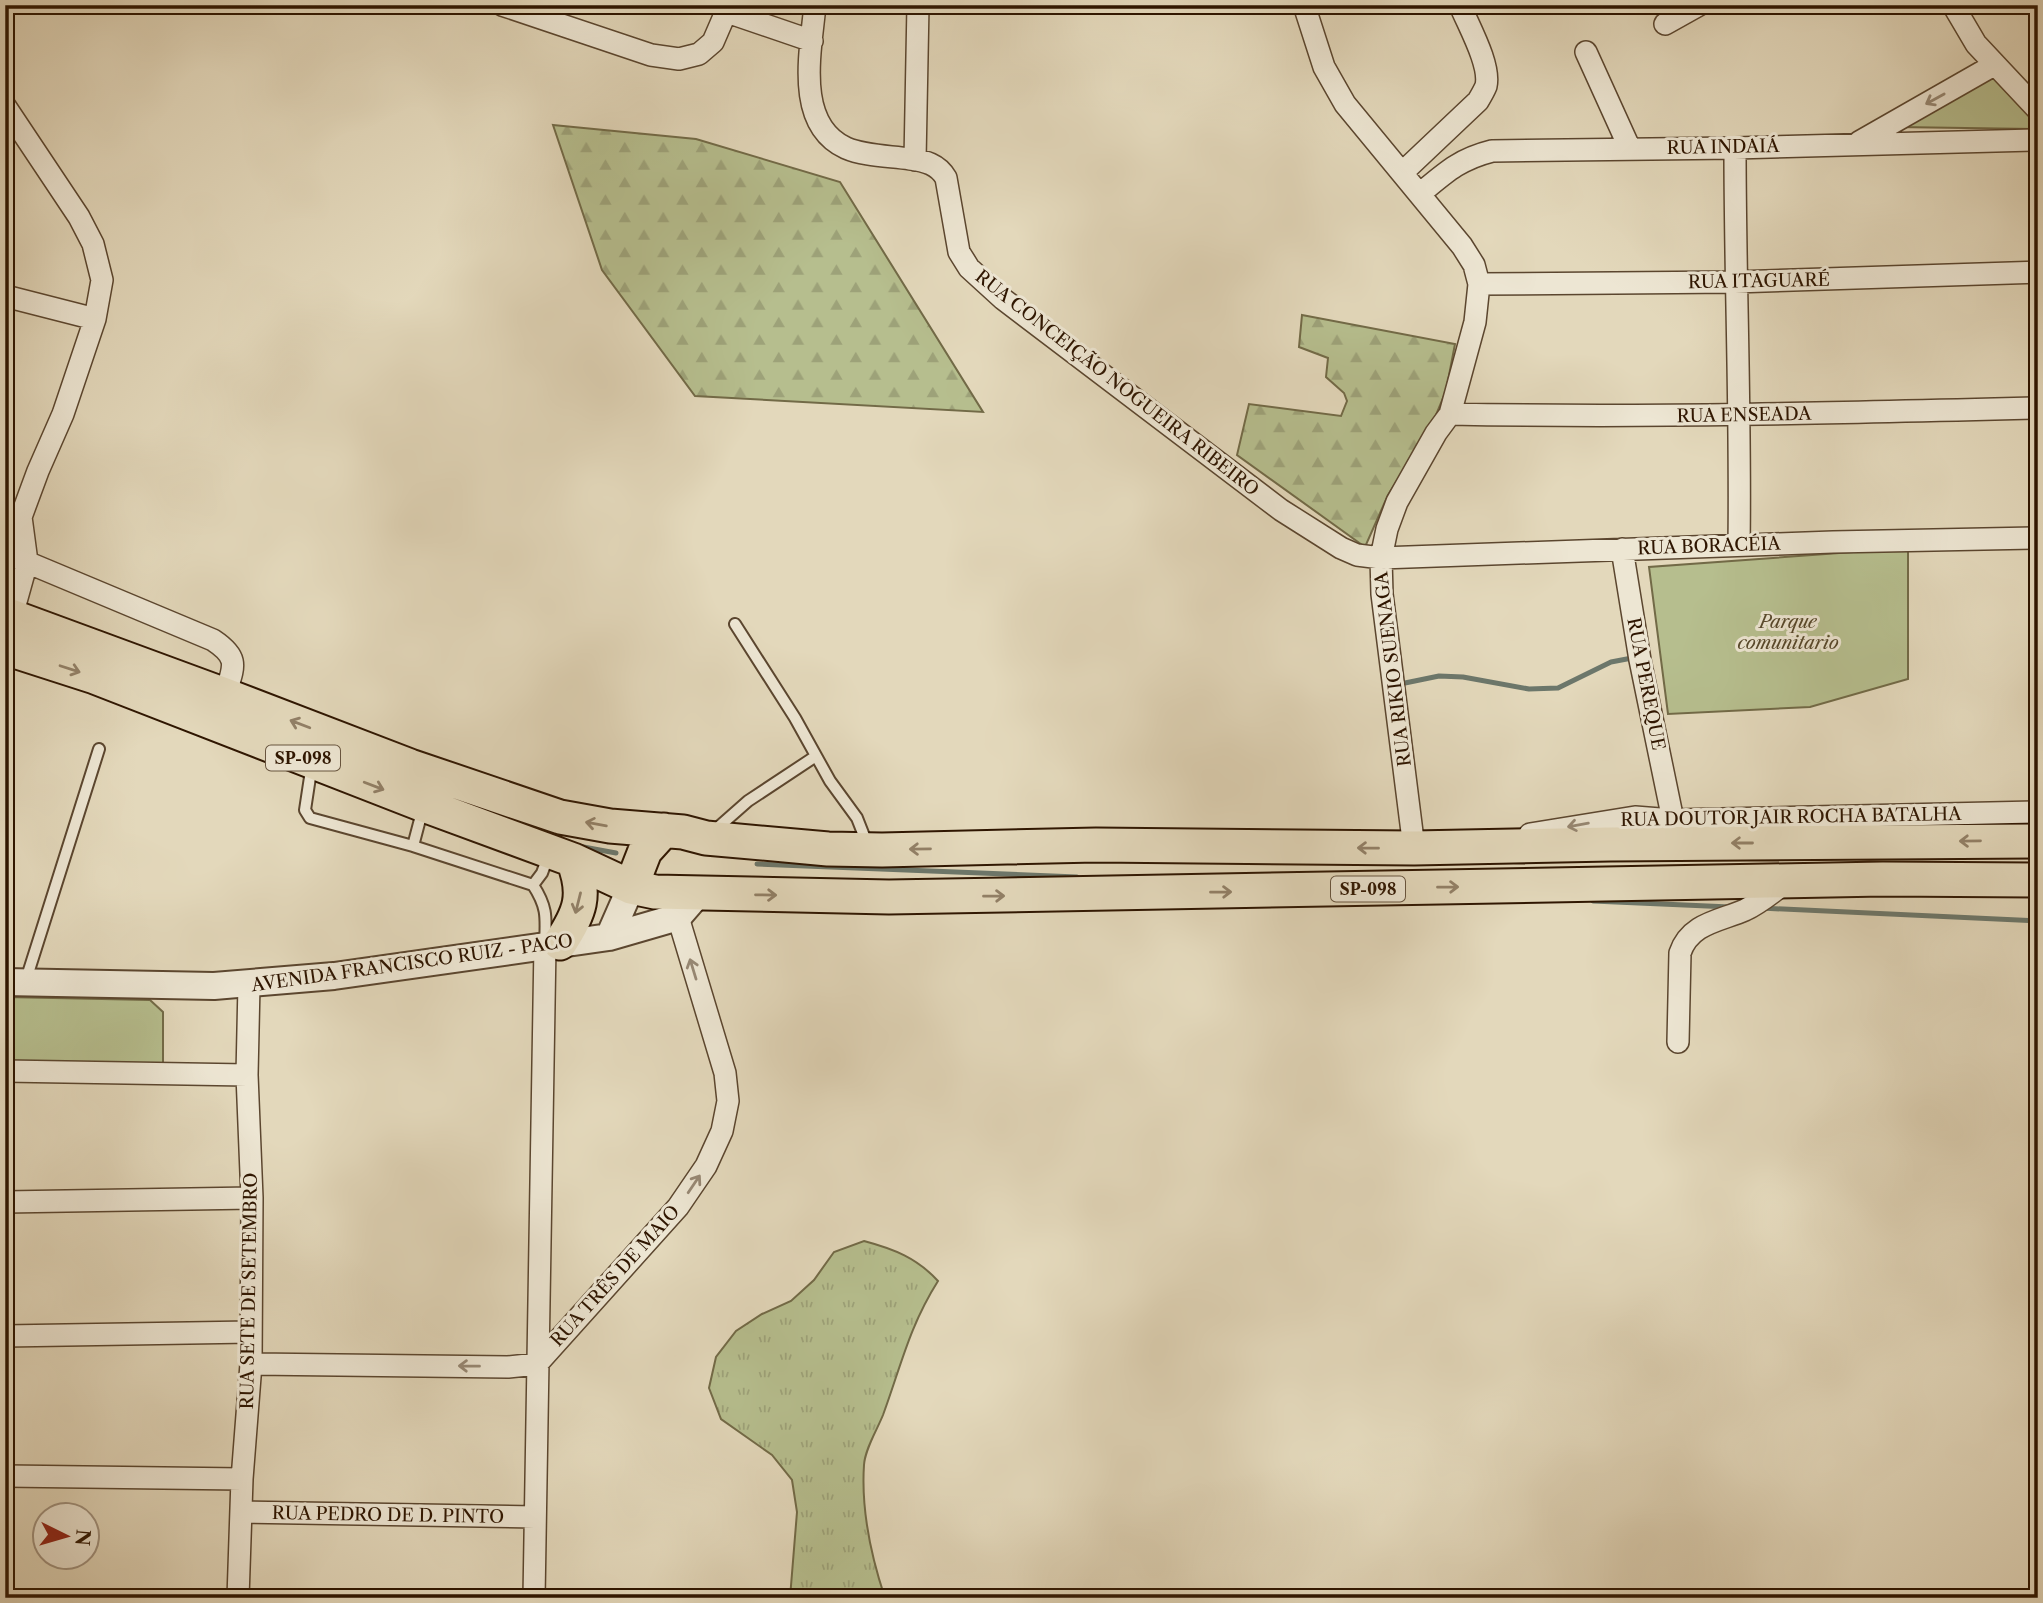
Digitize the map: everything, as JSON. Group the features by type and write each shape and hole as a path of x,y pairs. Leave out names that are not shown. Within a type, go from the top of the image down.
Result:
{"main road":[{"name":"SP-098","path":"7,626 225,695 421,770 560,817 610,827 683,832 706,838 869,850 1096,845 1414,848 2038,841"},
{"name":"SP-098","path":"7,626 95,677 424,806 561,856 631,887 655,892 688,905 889,897 1883,879 2038,880"},
{"path":"631,887 645,851 664,830"},
{"path":"688,905 710,881 716,867 713,845 706,838"},
{"path":"1079,894 1070,887 1064,877 1067,868 1072,864 1154,846"},
{"path":"552,944 571,924 582,897 579,875 561,856"}],"street":[{"path":"502,5 651,55 679,59 699,54 713,42 728,8 811,41"},
{"path":"815,5 810,94 817,122 829,137 847,148 915,160 918,5"},
{"name":"RUA RIKIO SUENAGA","path":"1304,5 1324,67 1345,104 1462,246 1474,265 1479,284 1475,322 1450,414 1436,433 1397,502 1387,529 1381,558 1382,594 1414,848"},
{"path":"1403,172 1479,101 1486,86 1487,75 1481,54 1460,5"},
{"path":"1665,24 1699,5"},
{"path":"1953,5 1965,28 1994,65 2038,110"},
{"path":"1586,52 1630,149"},
{"path":"1854,144 1994,65"},
{"path":"5,106 79,217 93,244 102,280 95,319 62,414 21,517 5,535"},
{"name":"RUA INDAIÁ","path":"1421,193 1462,161 1492,151 1735,148 2038,139"},
{"path":"1735,148 1735,282 1741,416 1739,545"},
{"name":"RUA CONCEIÇÃO NOGUEIRA RIBEIRO","path":"915,160 933,164 942,171 946,178 959,252 969,268 1003,299 1281,510 1341,548 1357,555 1381,558"},
{"name":"RUA ITAGUARÉ","path":"1479,284 1735,282 2038,272"},
{"path":"5,296 95,319"},
{"name":"RUA ENSEADA","path":"1450,414 1741,416 2038,408"},
{"path":"7,626 27,562 21,517"},
{"name":"RUA BORACÉIA","path":"1381,558 1739,545 2038,538"},
{"name":"RUA PEREQUE","path":"1622,549 1640,660 1673,820"},
{"path":"5,553 213,640 231,655 234,666 225,695"},
{"name":"RUA DOUTOR JAIR ROCHA BATALHA","path":"1462,847 1635,817 1673,820 2038,812"},
{"path":"1678,1042 1680,953 1683,942 1703,925 1744,910 1786,882"},
{"path":"609,937 631,887"},
{"name":"AVENIDA FRANCISCO RUIZ - PACO","path":"15,982 143,986 249,985 334,976 609,937 688,905"},
{"name":"RUA TRÊS DE MAIO","path":"251,1364 508,1367 537,1364 678,1207 706,1166 722,1131 728,1101 724,1073 688,905"},
{"path":"534,1598 537,1364 552,944"},
{"name":"RUA SETE DE SETEMBRO","path":"238,1598 242,1479 251,1364 252,1198 247,1075 249,985"},
{"path":"5,1072 247,1075"},
{"path":"5,1202 252,1198"},
{"path":"5,1336 250,1332"},
{"path":"5,1476 242,1479"},
{"name":"RUA PEDRO DE D. PINTO","path":"242,1512 535,1517"}],"lane":[{"path":"735,624 830,781 857,817 869,850"},
{"path":"15,982 99,749"},
{"path":"706,838 748,801 816,756"},
{"path":"312,762 305,810 310,818 413,846 533,885 547,913 552,944"},
{"path":"413,846 424,806"},
{"path":"533,885 561,856"}],"green space":[{"path":"1997,74 2038,118 2038,129 1898,127"},
{"path":"553,125 696,139 840,182 983,412 695,396 602,270"},
{"path":"1302,315 1455,344 1446,391 1431,427 1388,495 1365,547 1237,455 1249,404 1341,416 1347,401 1344,393 1326,377 1328,358 1299,347"},
{"name":"Parque comunitario","path":"1908,548 1908,679 1810,707 1668,714 1649,567"},
{"path":"5,997 150,1000 163,1012 163,1063 5,1063"},
{"path":"864,1241 904,1255 922,1266 938,1281 913,1331 865,1459 863,1482 866,1516 871,1549 885,1598 790,1598 797,1512 792,1480 772,1455 721,1419 709,1388 716,1357 736,1331 762,1314 791,1301 814,1280 834,1252"}],"waterway":[{"path":"1405,683 1439,676 1463,677 1529,689 1558,688 1611,662 1632,658"},
{"path":"578,846 616,853"},
{"path":"757,864 1077,877"},
{"path":"1593,901 1730,907"},
{"path":"1761,908 2038,921"}]}
